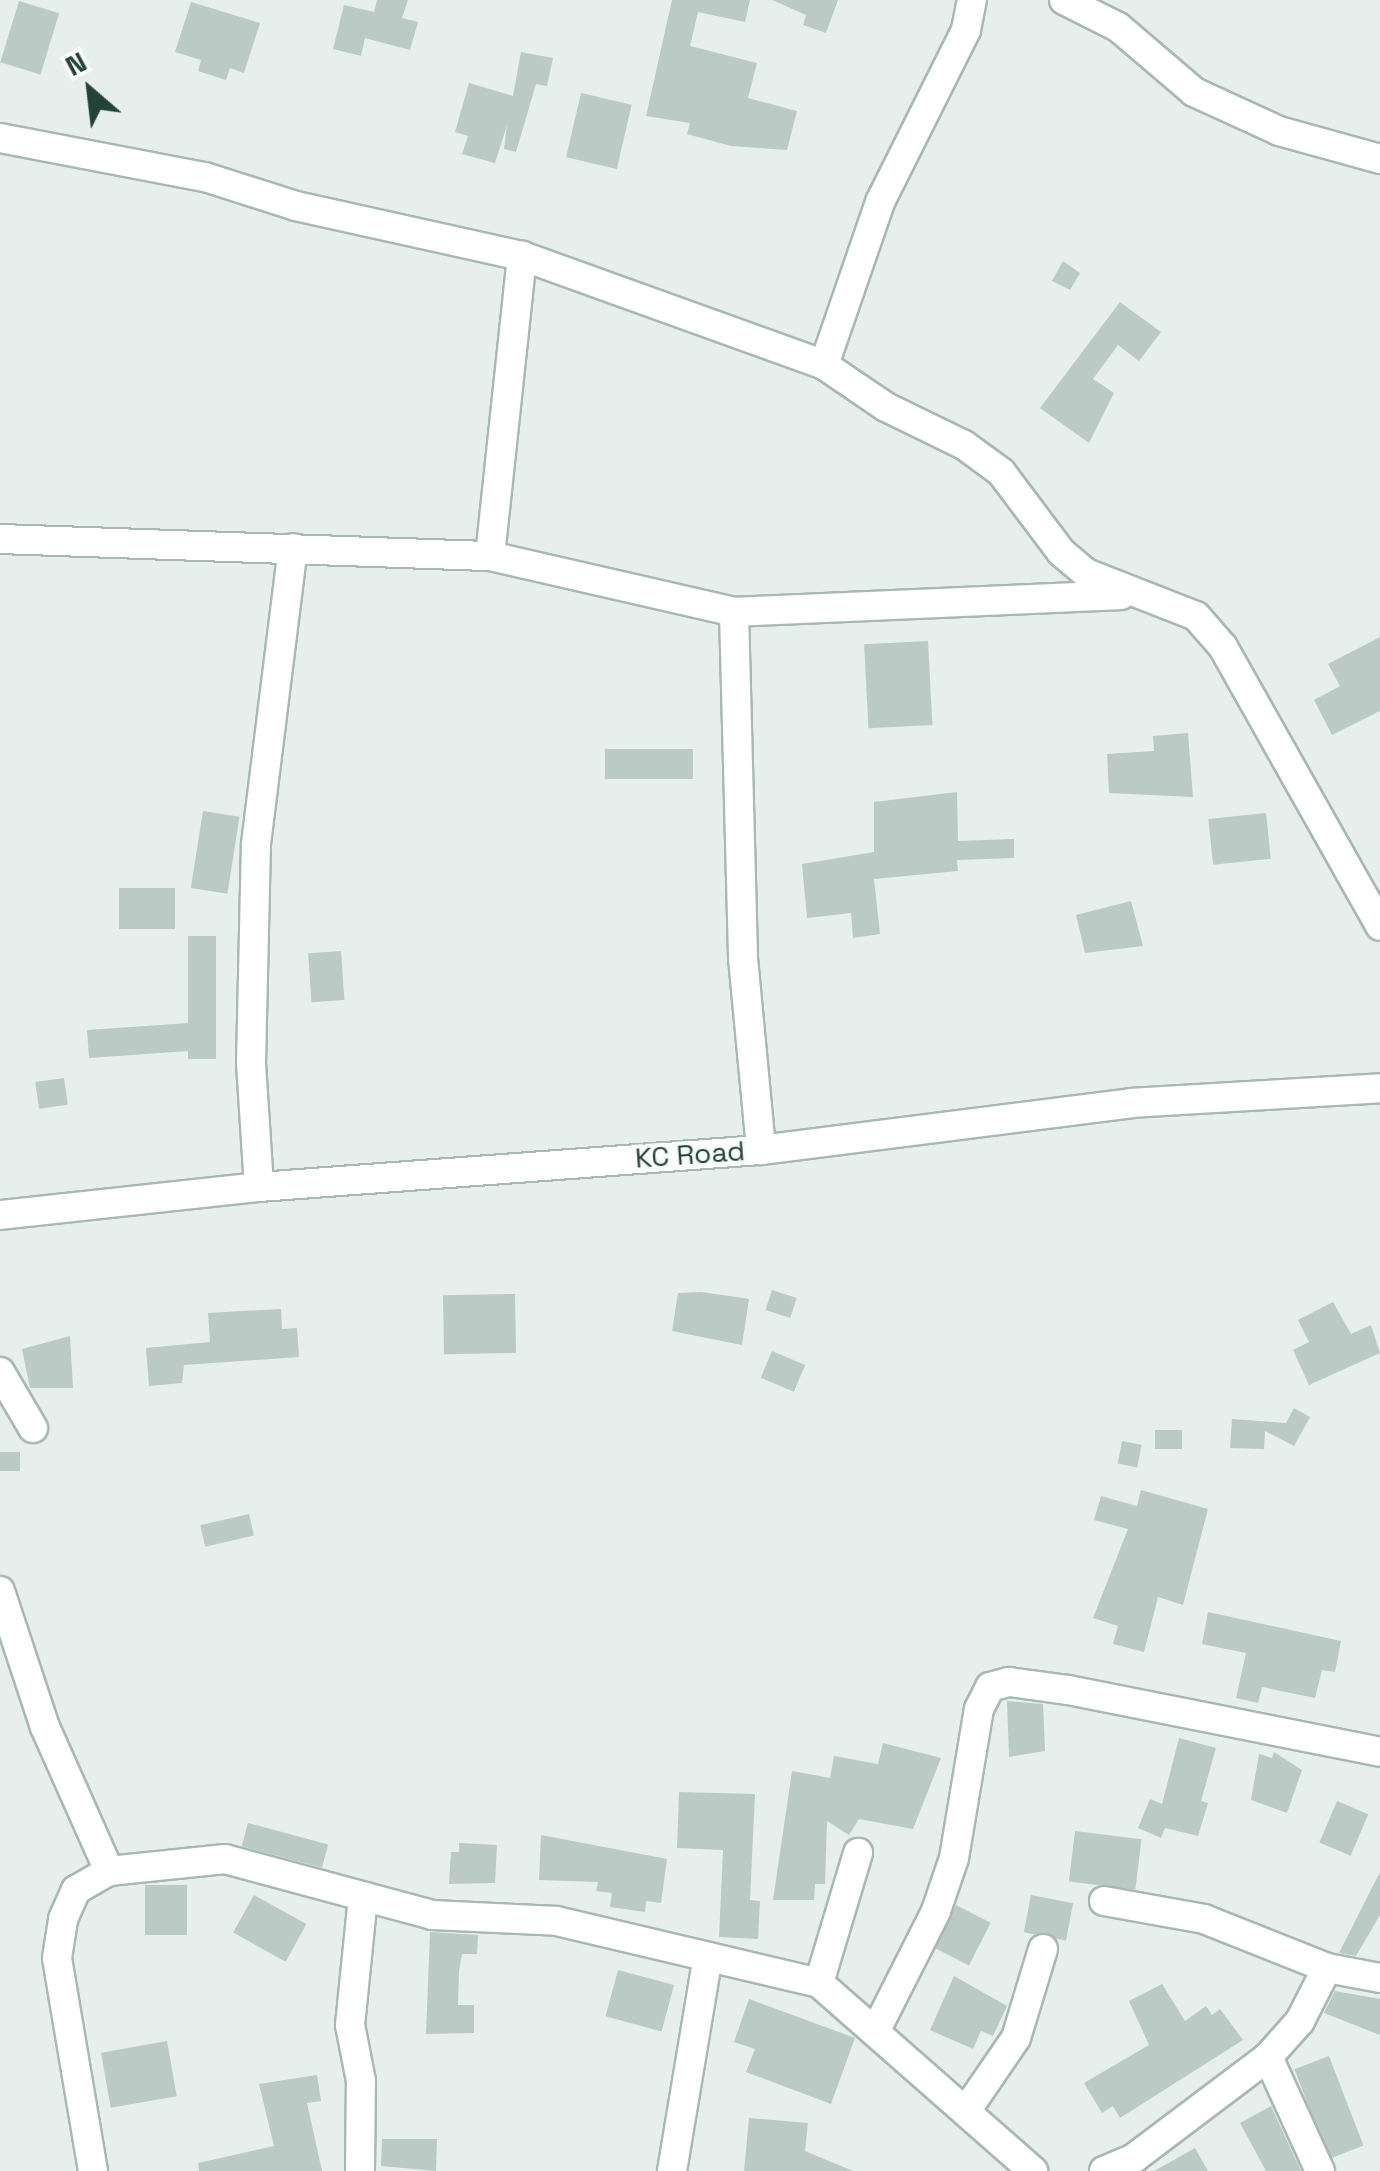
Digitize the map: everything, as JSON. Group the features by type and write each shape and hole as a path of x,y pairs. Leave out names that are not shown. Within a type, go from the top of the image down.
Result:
{"street":[{"path":"824,365 880,202 966,30 972,0"},
{"path":"1064,0 1118,27 1210,100 1278,130 1380,159"},
{"path":"0,138 205,178 296,206 522,256 824,365 989,463 1061,552 1128,594 1196,616 1223,647 1380,926"},
{"path":"490,556 522,256"},
{"path":"0,539 490,556 734,612 903,600 1128,594"},
{"path":"260,1187 251,1063 256,844 293,548"},
{"path":"734,612 742,958 761,1150"},
{"name":"KC Road","path":"1,1216 260,1187 761,1150 1132,1103 1380,1088"},
{"path":"0,1372 33,1428"},
{"path":"0,1591 45,1727 109,1871"},
{"path":"877,2028 936,1911 954,1858 978,1709 990,1687 1009,1682 1068,1690 1380,1752"},
{"path":"819,1983 858,1854"},
{"path":"94,2171 58,1958 76,1890 109,1871 225,1859 432,1915 558,1921 819,1983 877,2028 1033,2171"},
{"path":"360,2171 361,2082 350,2024 364,1898"},
{"path":"1104,1900 1204,1919 1327,1968 1380,1978"},
{"path":"966,2111 1016,2038 1043,1949"},
{"path":"672,2171 708,1957"},
{"path":"1104,2171 1134,2158 1268,2057 1300,2021 1327,1968"},
{"path":"1268,2057 1320,2171"}],"building":[{"path":"377,0 408,0 402,18 418,22 410,50 365,38 361,56 333,49 344,5 374,12"},
{"path":"672,0 750,0 745,22 698,12 690,46 757,63 748,98 797,111 787,150 731,146 687,134 690,123 646,116"},
{"path":"772,0 838,0 826,33 803,25 806,15"},
{"path":"19,1 59,13 40,74 0,62"},
{"path":"191,2 260,23 244,73 230,68 226,80 198,71 201,60 175,52"},
{"path":"521,52 553,58 547,86 536,84 516,152 504,149 507,125 495,163 462,154 468,136 455,132 469,83 513,96"},
{"path":"581,93 632,105 617,169 566,157"},
{"path":"1063,261 1080,273 1070,290 1052,281"},
{"path":"1120,302 1161,332 1139,361 1118,345 1093,379 1114,393 1089,443 1040,408"},
{"path":"1380,637 1380,711 1332,735 1314,700 1340,686 1328,664"},
{"path":"928,641 932,725 868,728 864,644"},
{"path":"1188,733 1193,797 1109,793 1107,754 1154,751 1153,736"},
{"path":"605,749 693,749 693,779 605,779"},
{"path":"957,792 958,841 1014,839 1014,858 957,860 958,871 874,879 880,934 853,938 851,913 807,918 802,864 874,852 874,802"},
{"path":"203,811 240,817 227,894 191,888"},
{"path":"1266,813 1271,859 1213,865 1208,819"},
{"path":"119,888 175,888 175,929 119,929"},
{"path":"1131,901 1143,946 1085,953 1076,915"},
{"path":"188,936 216,936 216,1059 188,1059 188,1051 89,1058 87,1030 188,1023"},
{"path":"341,951 344,1000 311,1002 308,953"},
{"path":"64,1078 68,1105 39,1109 35,1082"},
{"path":"772,1290 797,1298 790,1318 766,1310"},
{"path":"702,1292 749,1299 742,1345 672,1331 678,1293"},
{"path":"515,1294 516,1353 444,1354 443,1295"},
{"path":"1333,1302 1351,1334 1371,1325 1380,1353 1309,1385 1293,1350 1309,1342 1298,1320"},
{"path":"281,1309 282,1329 297,1328 299,1357 184,1365 182,1383 149,1386 146,1348 210,1342 208,1313"},
{"path":"70,1336 73,1388 30,1388 22,1349"},
{"path":"772,1351 805,1365 794,1392 761,1378"},
{"path":"1294,1408 1310,1417 1294,1446 1265,1431 1264,1449 1230,1448 1232,1419 1286,1423"},
{"path":"1155,1430 1182,1430 1182,1449 1155,1449"},
{"path":"1122,1441 1142,1445 1137,1467 1118,1464"},
{"path":"0,1452 20,1452 20,1471 0,1471"},
{"path":"1141,1490 1208,1509 1183,1605 1158,1597 1144,1652 1113,1644 1118,1626 1093,1618 1128,1529 1094,1520 1101,1496 1137,1506"},
{"path":"249,1514 254,1535 205,1547 200,1525"},
{"path":"1208,1612 1341,1641 1335,1672 1322,1670 1315,1698 1262,1687 1258,1703 1236,1698 1246,1653 1202,1644"},
{"path":"1007,1701 1043,1704 1045,1751 1009,1757"},
{"path":"1179,1738 1216,1748 1201,1801 1208,1803 1198,1836 1165,1828 1161,1838 1138,1828 1150,1799 1162,1804"},
{"path":"883,1743 941,1758 913,1829 859,1819 849,1835 827,1821 825,1884 815,1884 814,1900 773,1900 792,1771 830,1778 834,1756 878,1764"},
{"path":"1274,1752 1302,1770 1287,1813 1251,1800 1259,1754 1272,1758"},
{"path":"679,1792 755,1794 750,1900 760,1901 758,1939 719,1937 723,1850 677,1848"},
{"path":"1337,1801 1368,1814 1351,1856 1319,1842"},
{"path":"248,1823 328,1844 322,1868 242,1846"},
{"path":"1075,1831 1142,1839 1135,1890 1069,1882"},
{"path":"541,1835 667,1859 661,1903 646,1901 645,1912 610,1907 612,1893 596,1891 598,1882 539,1880"},
{"path":"459,1843 497,1845 495,1883 449,1884 451,1852 459,1852"},
{"path":"1380,1872 1380,1915 1356,1956 1339,1953"},
{"path":"145,1885 187,1885 187,1935 145,1935"},
{"path":"254,1895 306,1924 286,1962 233,1933"},
{"path":"1031,1895 1073,1903 1066,1941 1024,1932"},
{"path":"956,1905 991,1923 969,1965 934,1948"},
{"path":"430,1932 478,1935 477,1954 462,1954 459,1971 458,2005 474,2005 474,2033 426,2034"},
{"path":"618,1970 674,1985 662,2031 606,2016"},
{"path":"954,1976 1007,2006 993,2036 981,2031 973,2049 930,2030"},
{"path":"1162,1984 1185,2021 1206,2006 1212,2015 1220,2009 1243,2040 1120,2118 1113,2106 1102,2113 1084,2083 1149,2045 1129,2001"},
{"path":"1335,1991 1380,1999 1380,2035 1324,2013"},
{"path":"749,1999 855,2038 831,2104 746,2072 755,2049 734,2042"},
{"path":"167,2041 177,2096 111,2108 101,2053"},
{"path":"1329,2056 1363,2146 1329,2159 1294,2069"},
{"path":"317,2075 321,2101 307,2103 322,2171 199,2171 198,2163 274,2146 259,2084"},
{"path":"1271,2106 1301,2171 1266,2171 1240,2123"},
{"path":"749,2118 808,2123 805,2151 853,2171 744,2171"},
{"path":"382,2139 437,2139 436,2171 381,2166"},
{"path":"1195,2148 1208,2171 1154,2171"}]}
